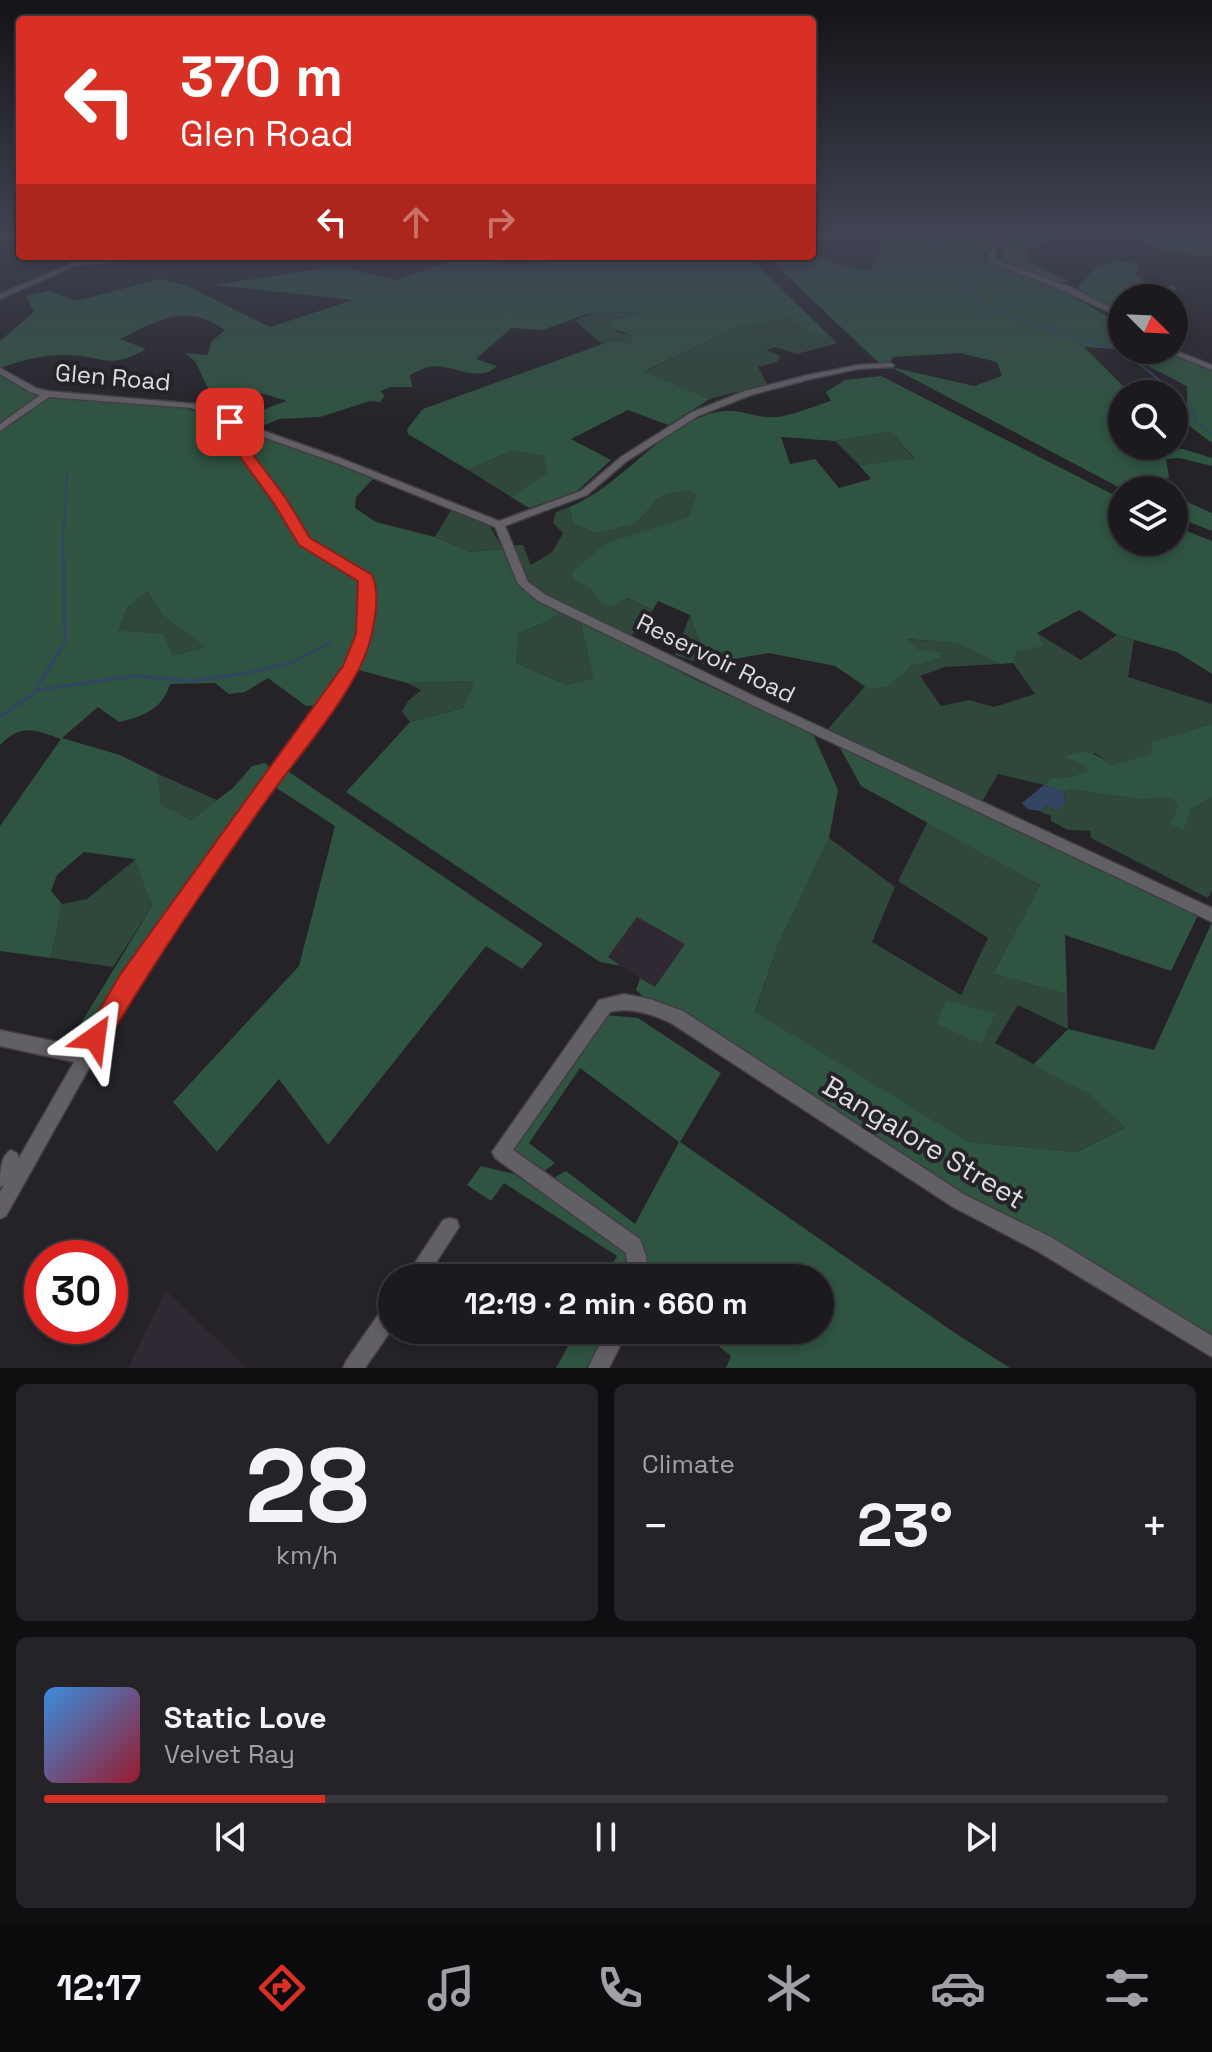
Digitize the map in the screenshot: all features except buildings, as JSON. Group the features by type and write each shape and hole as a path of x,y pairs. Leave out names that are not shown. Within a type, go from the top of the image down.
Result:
{"street":[{"path":"1083,297 1108,309"},
{"path":"1188,358 1212,368"},
{"path":"0,1210 128,983 260,793 327,705 351,667 365,634 367,579 304,542 280,501 231,435 230,422 366,471 499,525 584,493 624,459 695,414 748,393 858,367 890,365"},
{"name":"Glen Road","path":"0,370 33,390 47,394 194,406 230,422"},
{"path":"0,428 47,394"},
{"name":"Reservoir Road","path":"499,525 523,584 542,598 754,701 1212,915"},
{"name":"Bangalore Street","path":"638,1264 633,1246 501,1152 605,1005 620,1001 638,1003 677,1017 959,1201 1044,1244 1212,1347"},
{"path":"0,1038 85,1056"},
{"path":"0,1178 11,1159"},
{"path":"425,1264 450,1227"},
{"path":"353,1368 378,1332"},
{"path":"598,1368 611,1344"}],"shaded area":[{"path":"637,917 686,944 655,988 608,957"},
{"path":"166,1291 189,1313 247,1368 128,1368"}],"green space":[{"path":"26,297 64,297 76,301 92,297 209,297 270,327 353,300 324,297 790,297 830,336 813,335 790,318 740,326 643,372 710,399 668,425 628,410 571,439 611,460 576,492 529,508 511,497 547,472 544,456 511,451 468,470 408,434 407,429 423,409 611,341 629,343 634,336 606,326 613,320 639,313 595,311 543,330 511,328 476,359 497,366 490,371 473,373 428,367 410,375 412,387 391,387 380,391 385,396 380,402 370,401 320,417 279,419 265,425 253,422 253,413 287,401 247,389 232,398 226,410 217,407 195,361 185,353 208,355 211,342 225,330 197,317 172,317 120,339 146,349 123,359 107,361 50,355 0,368 0,341 34,312"},
{"path":"809,297 1073,297 1108,317 1108,349 1084,347 1117,380 1108,380 1108,460 1166,460 1169,476 1108,476 1108,482 891,367 974,386 1002,376 997,362 960,353 893,357 890,363 880,364"},
{"path":"1092,297 1108,297 1108,306"},
{"path":"595,311 641,313 613,319 617,332 635,336 628,343 611,341 602,344 575,321"},
{"path":"790,318 813,335 830,336 837,343 797,354 775,347 766,350 781,356 777,362 758,367 767,384 710,399 642,373 740,326"},
{"path":"1188,361 1212,371 1212,443 1188,425 1188,380 1175,380 1144,364 1188,364"},
{"path":"0,374 43,395 0,425"},
{"path":"881,376 1108,492 1108,556 1188,556 1188,532 1212,541 1212,674 1177,652 1117,635 1079,610 1037,633 1044,646 1017,651 1013,663 1000,664 956,643 907,639 918,649 943,653 940,658 912,666 887,687 869,689 835,666 769,653 723,661 701,647 690,615 658,601 653,610 627,598 612,607 598,600 589,587 574,582 572,572 606,543 689,517 696,495 691,491 671,493 657,499 636,524 597,533 573,524 569,507 604,487 669,435 706,415 736,411 778,417 831,401 826,392 845,380","holes":["891,432 915,459 859,465 871,479 839,488 815,459 790,464 781,437 835,441"]},
{"path":"45,398 157,404 221,419 228,436 258,473 301,544 362,581 360,635 348,667 323,705 306,706 268,678 245,692 229,694 215,683 170,684 157,706 143,714 119,722 98,707 62,738 120,755 158,774 161,805 191,820 233,788 252,766 265,763 273,770 82,1045 73,1044 74,1035 152,906 135,859 84,852 57,875 51,891 62,904 51,958 0,951 0,826 61,739 29,730 15,734 0,745 0,431","holes":["148,591 162,615 205,647 173,656 163,634 119,631 127,608"]},
{"path":"236,428 373,479 356,497 355,508 376,522 435,537 471,552 503,549 524,588 539,601 562,610 548,621 519,633 516,663 567,685 593,678 580,619 694,679 813,734 838,790 829,838 777,947 755,1012 969,1142 1077,1152 1125,1127 1089,1094 1033,1065 1068,1029 1154,1050 1212,922 1212,1341 662,1013 636,990 640,978 655,987 685,944 637,917 608,957 621,966 600,962 346,792 410,722 463,708 474,681 407,683 355,669 371,634 373,579 308,540 283,500 233,434"},
{"path":"891,432 915,460 859,465 835,441"},
{"path":"511,451 545,456 547,472 511,497 468,470"},
{"path":"1188,451 1212,458 1212,466 1187,460"},
{"path":"691,491 696,495 689,518 606,543 573,572 575,582 653,610 631,636 534,590 524,578 514,545 523,545 531,565 552,552 563,533 553,523 556,512 569,507 573,524 597,533 636,524 657,499 671,493"},
{"path":"1188,502 1212,513 1212,531 1188,522"},
{"path":"451,510 489,525 503,549 471,552 435,537"},
{"path":"521,589 559,609 540,603"},
{"path":"148,591 162,615 205,647 173,656 119,632 127,608"},
{"path":"561,609 580,619 593,678 567,685 516,663 519,633 548,621"},
{"path":"690,615 701,647 723,661 714,668 675,655"},
{"path":"1037,633 1081,660 1117,635 1134,640 1128,677 1212,704 1212,724 1153,742 1152,754 1112,765 1095,753 1082,764 1091,771 1065,778 1051,778 1044,785 998,774 982,802 828,729 865,686 886,686 915,665 940,658 943,654 918,649 905,639 956,643 1000,664 945,667 920,676 941,706 969,700 994,707 1035,694 1013,663 1017,651"},
{"path":"474,681 463,708 410,722 402,712 408,701 421,690 407,683"},
{"path":"1212,724 1212,797 1191,809 1184,829 1170,824 1178,808 1174,800 1162,797 1142,800 1070,789 1064,792 1044,785 1051,778 1065,778 1090,771 1065,757 1072,754 1090,753 1112,765 1151,754 1152,742"},
{"path":"838,744 1199,913 1171,971 1065,935 1067,994 993,974 1040,885 861,786"},
{"path":"283,768 543,944 522,969 486,946 328,1145 279,1079 217,1152 173,1102 299,966 335,826 272,785"},
{"path":"158,774 217,800 191,820 161,806"},
{"path":"1070,789 1142,800 1162,797 1175,800 1178,808 1191,809 1212,797 1212,890 1208,898 1091,838 1090,831 1068,830 1039,811 1048,805 1065,803 1064,792"},
{"path":"928,821 1040,885 993,974 1067,994 1068,1029 1018,1005 995,1043 1089,1094 1126,1126 1077,1152 969,1142 755,1013 777,947 829,838 895,887 872,942 961,995 988,938 898,881"},
{"path":"136,859 152,906 113,967 51,958 62,904 87,899"},
{"path":"946,1000 995,1014 981,1044 937,1024"},
{"path":"606,1015 638,1018 721,1073 680,1142 1010,1368 726,1368 731,1356 716,1344 834,1344 834,1264 643,1264 643,1255 550,1180 566,1171 635,1224 679,1142 580,1068 529,1143 555,1163 542,1173 511,1153"},
{"path":"481,1166 514,1174 629,1253 630,1264 613,1264 617,1256 504,1183 491,1201 467,1185"},
{"path":"569,1344 600,1344 586,1368 556,1368"}],"water":[{"path":"1044,785 1064,792 1065,803 1058,810 1048,805 1039,811 1027,809 1022,803"}],"waterway":[{"path":"977,297 990,312 1053,329 1075,339 1122,350 1178,395 1195,414 1195,421 1212,434"},
{"path":"63,542 67,473"},
{"path":"0,717 33,694 65,642 63,542"},
{"path":"36,690 136,676 191,681 248,673 292,663 330,642"}],"route":[{"path":"95,1038 128,983 260,793 327,705 351,667 365,634 367,579 304,542 280,501 231,435 230,422"}]}
